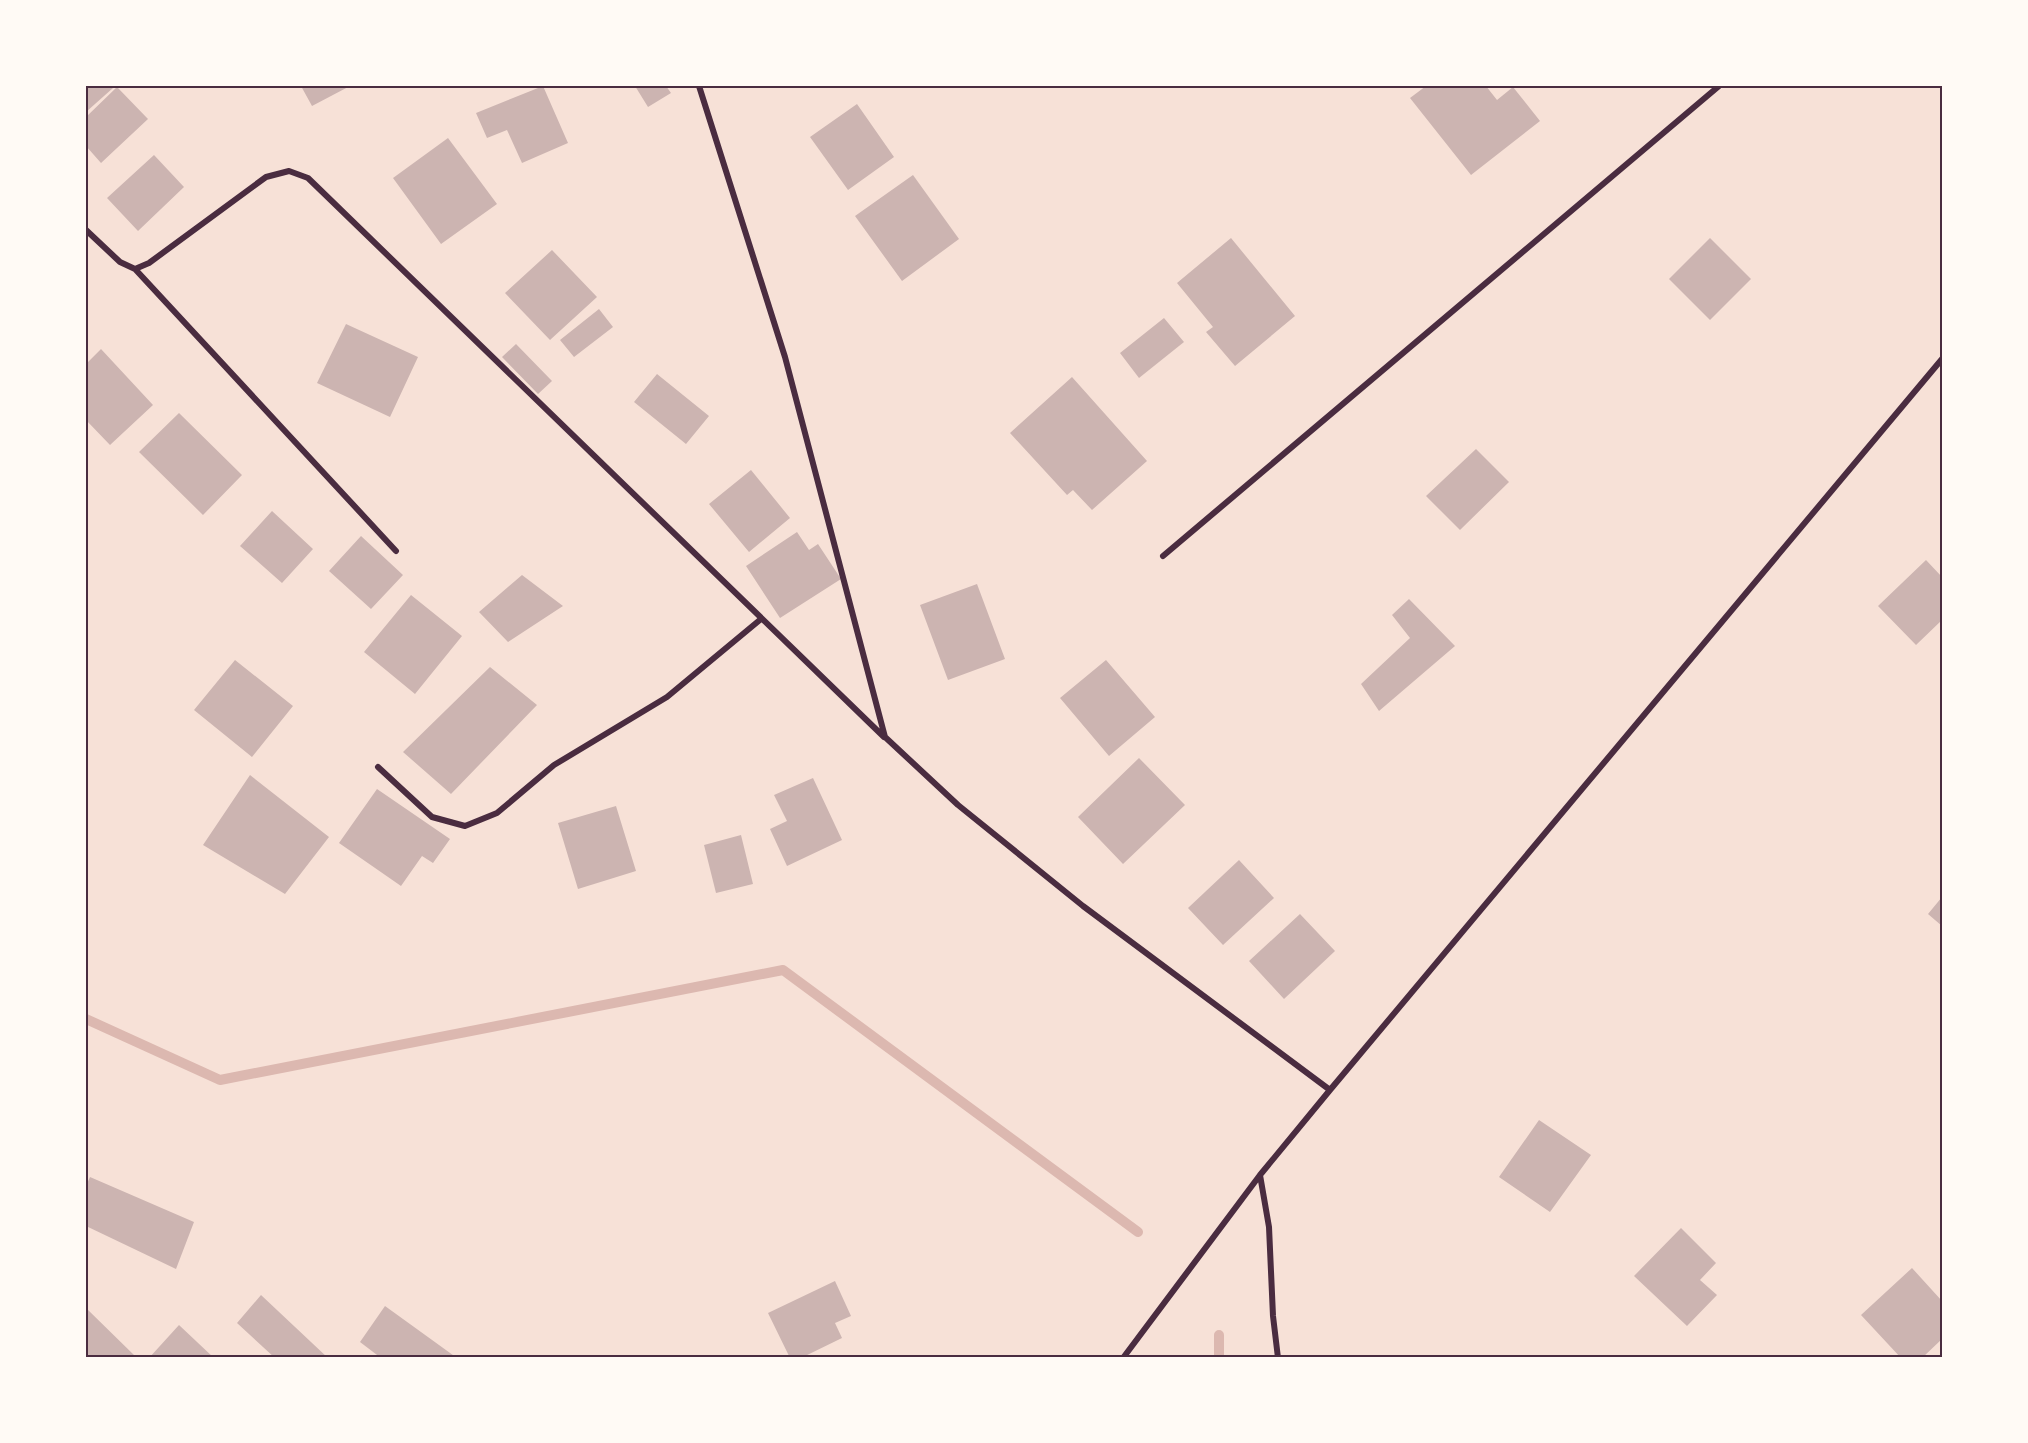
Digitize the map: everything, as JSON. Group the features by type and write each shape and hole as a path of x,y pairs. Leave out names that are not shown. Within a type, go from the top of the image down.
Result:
{"street":[{"path":"699,86 785,357 885,737"},
{"path":"1163,556 1719,86"},
{"path":"135,269 149,263 266,177 289,171 308,178 761,619 958,805 1083,906 1330,1090"},
{"path":"86,230 120,262 135,269 396,551"},
{"path":"1123,1358 1260,1175 1942,359"},
{"path":"378,768 432,817 465,826 497,813 554,765 667,697 761,619"},
{"path":"1260,1175 1269,1227 1273,1316 1278,1358"}],"building":[{"path":"86,86 111,86 113,88 86,112"},
{"path":"301,86 350,86 312,106"},
{"path":"543,86 568,143 522,163 507,130 487,138 476,113"},
{"path":"635,86 666,86 671,93 648,107"},
{"path":"1426,86 1486,86 1497,100 1513,87 1540,121 1471,175 1410,98"},
{"path":"117,87 148,119 101,163 86,146 86,117"},
{"path":"857,104 894,157 848,190 810,137"},
{"path":"448,138 497,204 441,244 393,178"},
{"path":"154,155 184,187 138,231 107,198"},
{"path":"913,175 959,239 902,281 855,216"},
{"path":"1231,238 1295,316 1235,366 1206,332 1213,327 1177,283"},
{"path":"1710,238 1751,279 1710,320 1669,279"},
{"path":"552,250 597,297 550,340 505,293"},
{"path":"599,309 613,327 574,357 560,340"},
{"path":"1164,318 1184,342 1139,378 1120,353"},
{"path":"346,324 418,357 390,417 317,383"},
{"path":"516,344 552,381 538,394 502,357"},
{"path":"101,349 153,405 110,445 86,420 86,364"},
{"path":"657,374 709,416 686,444 634,402"},
{"path":"1072,377 1147,461 1092,510 1073,490 1067,495 1010,433"},
{"path":"179,413 242,475 203,515 139,452"},
{"path":"1476,449 1509,482 1460,530 1426,496"},
{"path":"751,470 790,518 749,552 709,504"},
{"path":"272,511 313,549 282,583 240,546"},
{"path":"797,532 809,550 818,544 841,579 780,618 746,566"},
{"path":"361,536 403,575 371,609 329,571"},
{"path":"1926,560 1942,577 1942,620 1916,645 1878,606"},
{"path":"522,575 563,606 508,642 479,612"},
{"path":"977,584 1005,659 948,680 920,605"},
{"path":"411,595 462,636 415,694 364,652"},
{"path":"1409,599 1455,646 1379,711 1361,684 1410,638 1392,615"},
{"path":"235,660 293,706 252,757 194,710"},
{"path":"1106,660 1155,717 1109,756 1060,698"},
{"path":"490,667 537,705 451,794 403,752"},
{"path":"1139,758 1185,805 1123,864 1078,817"},
{"path":"250,775 329,837 285,894 203,845"},
{"path":"813,778 842,840 787,866 770,829 787,821 774,795"},
{"path":"377,789 450,839 433,863 422,856 401,886 339,843"},
{"path":"616,806 636,871 578,889 558,823"},
{"path":"741,835 753,884 716,893 704,845"},
{"path":"1239,860 1274,898 1223,945 1188,908"},
{"path":"1942,897 1942,926 1928,914"},
{"path":"1300,914 1335,951 1284,999 1249,961"},
{"path":"1539,1120 1591,1155 1550,1212 1499,1177"},
{"path":"90,1177 194,1222 176,1269 86,1226 86,1186"},
{"path":"1681,1228 1716,1263 1700,1280 1717,1295 1687,1326 1634,1276"},
{"path":"1912,1268 1942,1301 1942,1339 1922,1358 1901,1358 1861,1315"},
{"path":"835,1281 851,1316 835,1323 842,1338 801,1358 790,1358 768,1313"},
{"path":"261,1295 328,1358 275,1358 237,1323"},
{"path":"385,1306 457,1358 381,1358 360,1342"},
{"path":"86,1308 135,1356 133,1358 86,1358"},
{"path":"179,1325 214,1358 149,1358"}],"waterway":[{"path":"86,1019 220,1080 783,970 1138,1232"},
{"path":"1219,1335 1219,1358"}]}
